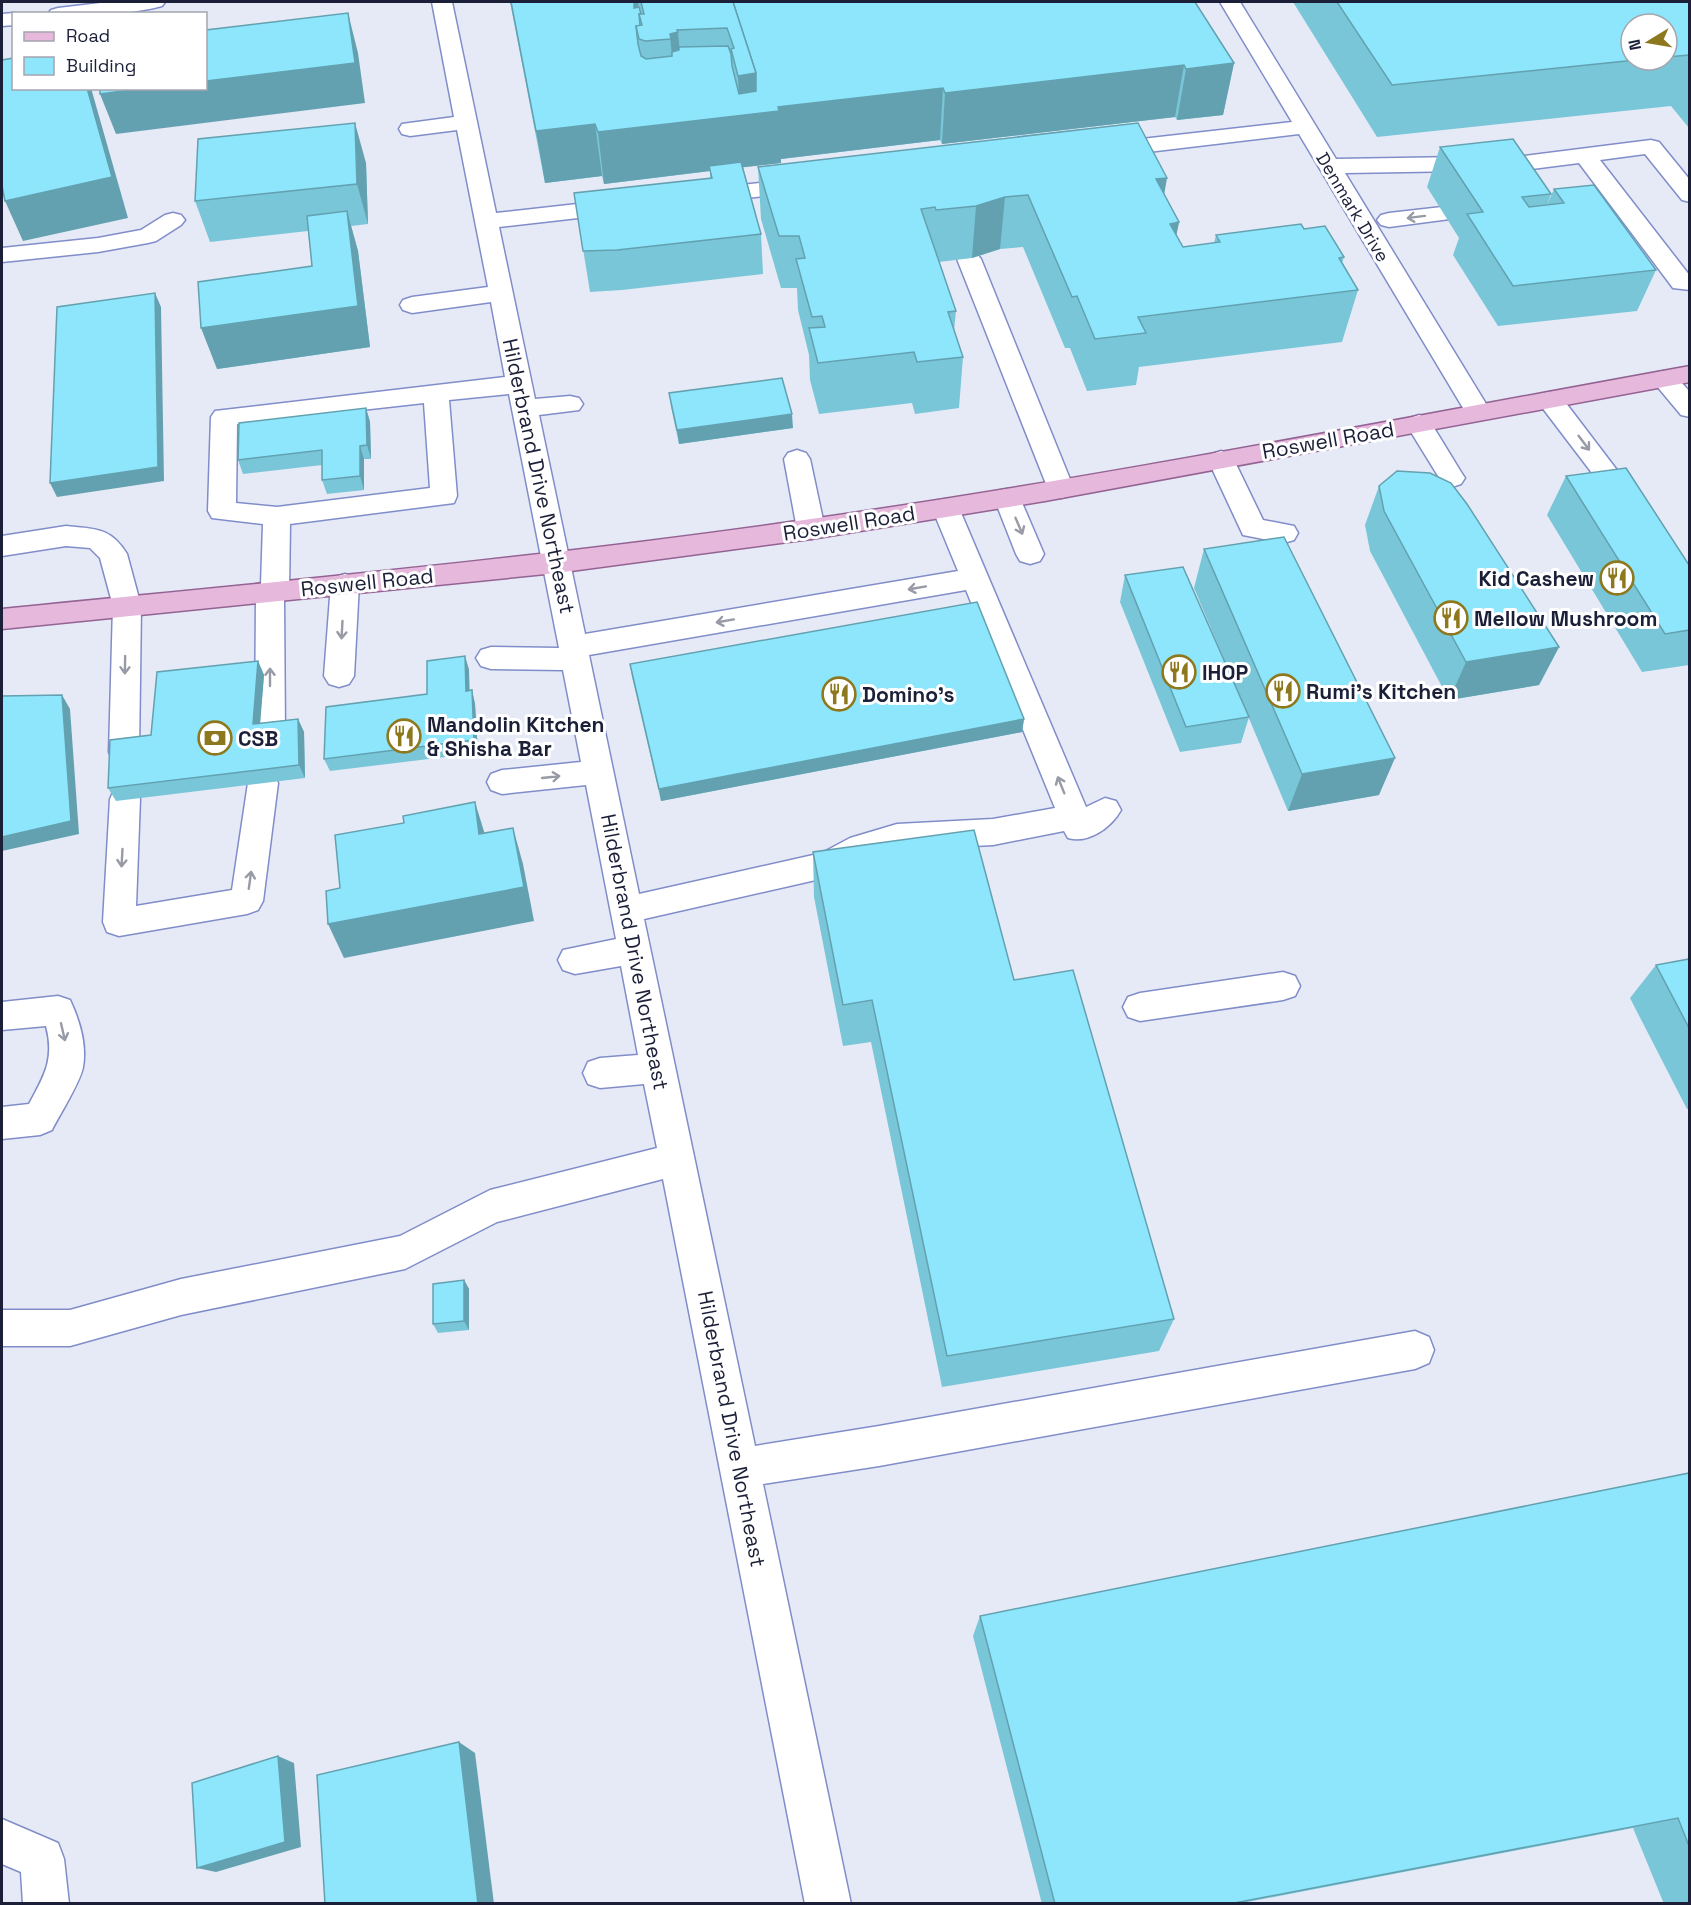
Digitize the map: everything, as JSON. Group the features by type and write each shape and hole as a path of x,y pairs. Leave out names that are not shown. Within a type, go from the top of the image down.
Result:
{"main road":[{"name":"Roswell Road","path":"2,619 556,562 811,530 1061,489 1689,374"}],"street":[{"path":"90,12 155,2"},
{"name":"Hilderbrand Drive Northeast","path":"442,2 828,1904"},
{"name":"Denmark Drive","path":"1230,2 1478,412"},
{"path":"411,129 467,122"},
{"path":"1084,153 1306,127"},
{"path":"1329,166 1524,163 1651,147 1689,195"},
{"path":"1585,155 1603,195 1686,283"},
{"path":"686,199 827,182"},
{"path":"487,221 639,204"},
{"path":"1389,220 1442,213"},
{"path":"2,255 98,245 148,236 173,220"},
{"path":"969,259 1061,489"},
{"path":"412,305 501,294"},
{"path":"1664,379 1689,409"},
{"path":"436,393 444,496 277,516 222,511 224,417 436,393 522,396 570,404"},
{"path":"1550,400 1617,488"},
{"path":"1419,424 1452,478"},
{"path":"797,459 811,530"},
{"path":"1221,460 1253,528 1284,533"},
{"path":"1007,498 1030,554"},
{"path":"946,508 1079,829 1105,810"},
{"path":"270,736 272,591 277,516"},
{"path":"2,546 66,536 98,539 113,554 127,606 124,752"},
{"path":"491,658 574,653 975,578"},
{"path":"339,676 345,584"},
{"path":"502,782 599,772"},
{"path":"125,799 118,922 247,901 263,783"},
{"path":"627,910 829,864 861,847 897,837 993,832 1074,817"},
{"path":"575,960 635,950"},
{"path":"1140,1007 1282,986"},
{"path":"2,1016 58,1010 66,1038 66,1068 40,1119 2,1123"},
{"path":"600,1074 659,1068"},
{"path":"2,1328 70,1328 182,1297 405,1252 490,1207 677,1159"},
{"path":"740,1468 879,1446 1415,1350"},
{"path":"2,1841 42,1859 46,1904"}],"building":[{"path":"511,2 634,2 634,8 639,7 641,14 639,14 640,26 636,26 641,56 646,59 672,56 672,52 679,50 679,47 728,46 739,94 756,91 756,73 733,2 1195,2 1234,63 1186,69 1184,65 945,93 943,88 778,107 779,111 598,132 595,124 536,131"},
{"path":"641,2 733,2 756,73 738,76 731,49 734,48 727,28 677,30 678,32 670,34 671,39 645,41 639,39 636,26 642,25 639,14 644,14"},
{"path":"1337,2 1689,2 1689,55 1679,56 1679,12 1619,12 1619,62 1392,85"},
{"path":"348,13 355,63 207,81 207,30"},
{"path":"12,58 12,90 88,90 112,177 5,201 2,186 2,60"},
{"path":"100,90 131,90 100,94"},
{"path":"355,123 357,184 195,201 198,139"},
{"path":"1138,123 1167,178 1156,179 1179,222 1170,224 1183,247 1220,242 1216,235 1301,224 1304,229 1325,226 1344,257 1339,258 1358,290 1138,317 1146,333 1095,339 1077,296 1072,297 1028,195 1005,197 976,206 936,210 935,207 921,209 956,311 948,312 963,357 917,362 914,352 818,363 809,328 825,327 822,316 812,317 796,259 805,258 799,236 779,236 758,167"},
{"path":"1513,139 1551,194 1522,197 1529,207 1564,203 1554,189 1594,185 1656,270 1513,286 1467,214 1483,212 1440,147"},
{"path":"741,162 761,234 617,250 583,251 574,193 712,178 709,166"},
{"path":"347,211 358,306 201,328 198,282 312,266 307,216"},
{"path":"155,293 158,467 50,483 57,307"},
{"path":"782,378 792,414 677,430 669,393"},
{"path":"366,408 367,445 360,446 360,476 322,480 322,450 238,460 239,423"},
{"path":"1626,468 1689,565 1689,630 1665,634 1566,476"},
{"path":"1397,471 1430,473 1451,483 1467,504 1559,647 1466,662 1384,511 1379,486"},
{"path":"1284,537 1395,758 1302,774 1204,549"},
{"path":"1183,567 1249,717 1186,727 1125,575"},
{"path":"977,602 1024,719 659,789 630,664"},
{"name":"Mandolin Kitchen & Shisha Bar","path":"465,656 466,691 472,690 474,740 324,759 326,707 427,694 427,661"},
{"path":"258,661 253,724 298,719 299,765 108,788 110,740 151,735 157,672"},
{"path":"62,695 71,821 2,837 2,696"},
{"path":"475,802 479,834 513,828 524,887 328,924 326,891 340,888 335,835 404,823 403,816"},
{"path":"974,830 1014,980 1073,970 1174,1319 947,1356 872,1000 843,1005 813,852"},
{"path":"1689,959 1689,1028 1656,965"},
{"path":"464,1280 464,1321 433,1324 433,1284"},
{"path":"1689,1473 1689,1846 1678,1818 1229,1904 1055,1904 980,1616"},
{"path":"459,1742 478,1904 325,1904 317,1775"},
{"path":"278,1756 285,1842 197,1868 192,1783"}],"place":[{"name":"Kid Cashew","path":"1617,578"},
{"name":"Mellow Mushroom","path":"1451,618"},
{"name":"IHOP","path":"1179,672"},
{"name":"Rumi's Kitchen","path":"1283,691"},
{"name":"Domino's","path":"839,694"},
{"name":"Mandolin Kitchen & Shisha Bar","path":"404,736"},
{"name":"CSB","path":"215,738"}]}
